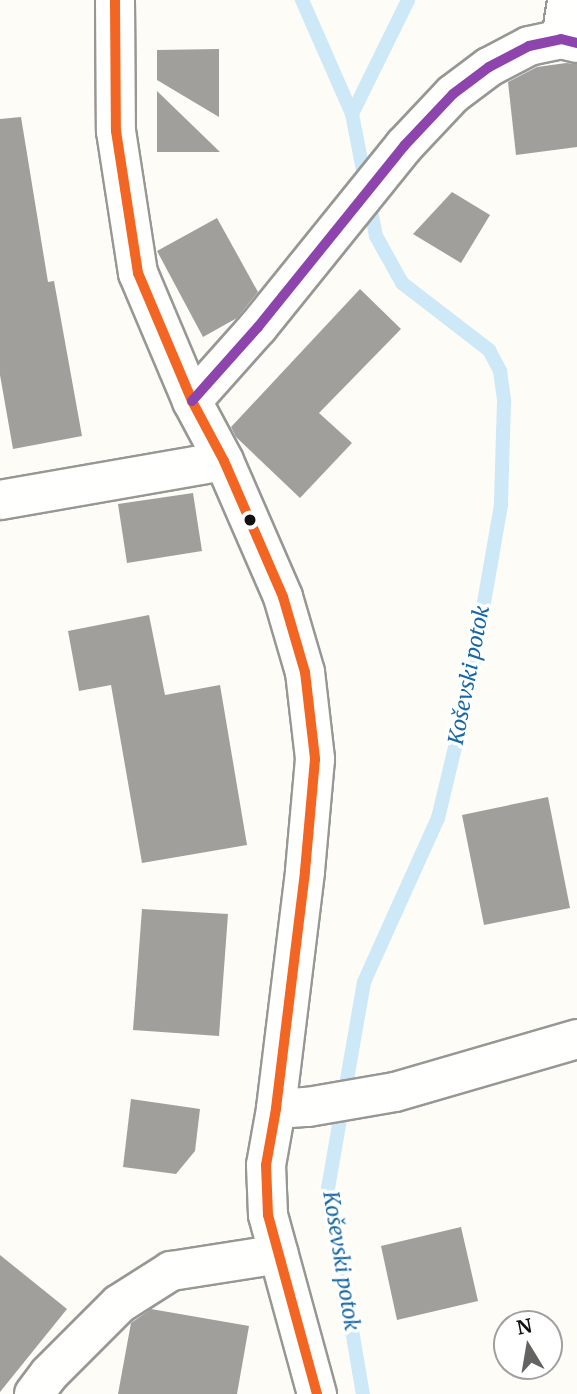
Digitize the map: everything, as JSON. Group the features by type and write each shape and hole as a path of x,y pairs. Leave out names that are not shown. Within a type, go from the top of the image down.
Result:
{"street":[{"path":"115,0 116,131 138,273 192,401 224,461 284,597 305,672 315,759 305,872 292,1108 265,1165 268,1215 317,1394"},
{"path":"192,401 317,255 404,146 453,94 489,67 529,46 569,41 567,0"},
{"path":"0,500 224,461"},
{"path":"292,1108 395,1092 577,1039"},
{"path":"34,1394 49,1374 119,1304 171,1271 279,1254"}],"building":[{"path":"219,49 219,117 157,80 157,50"},
{"path":"577,64 577,147 516,155 508,82 537,67"},
{"path":"157,91 220,152 157,152"},
{"path":"21,117 48,282 54,281 82,436 13,449 0,375 0,119"},
{"path":"452,192 490,215 461,263 413,234"},
{"path":"217,218 258,292 237,318 203,337 157,251"},
{"path":"360,289 401,329 319,413 352,443 300,498 236,437 231,427"},
{"path":"193,493 202,551 127,563 118,504"},
{"path":"149,615 165,695 220,685 247,845 142,863 111,685 79,691 68,631"},
{"path":"548,797 570,908 484,925 462,815"},
{"path":"142,909 228,914 219,1036 133,1030"},
{"path":"131,1099 200,1109 195,1151 176,1174 123,1167"},
{"path":"461,1227 478,1301 397,1320 381,1246"},
{"path":"0,1255 67,1309 0,1392"},
{"path":"151,1309 249,1326 237,1394 118,1394 131,1323"}],"waterway":[{"name":"Koševski potok","path":"302,0 352,114 376,236 402,283 489,350 500,371 504,401 501,505 469,689 438,818 364,982 328,1188 363,1394"},
{"path":"352,114 408,0"}],"transit line":[{"path":"115,0 116,131 138,273 192,401 224,461 283,597 305,672 315,759 305,872 276,1109 266,1165 268,1215 317,1394"},
{"path":"192,401 258,327 404,146 453,94 489,67 529,46 561,39 577,43"}]}
